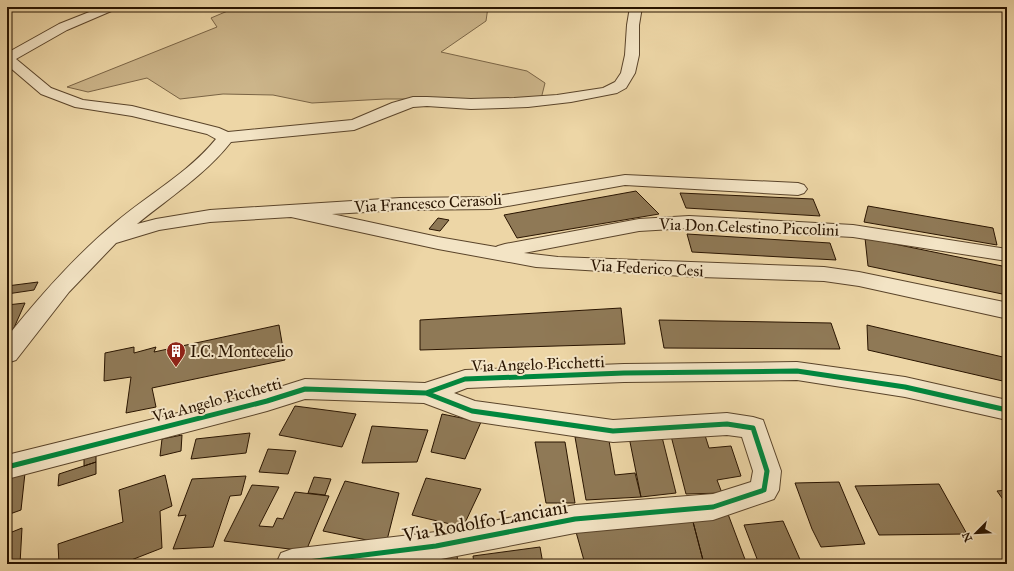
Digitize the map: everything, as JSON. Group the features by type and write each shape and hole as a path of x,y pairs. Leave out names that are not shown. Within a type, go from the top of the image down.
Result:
{"street":[{"path":"112,7 64,27 7,59 20,68 46,92 80,104 132,111 213,131 226,136 262,135 347,126 365,121 400,105 414,102 525,103 556,100 611,90 623,83 628,73 631,53 631,26 636,7"},
{"path":"7,354 60,287 108,239 143,209 198,166 214,152 226,136"},
{"name":"Via Francesco Cerasoli","path":"108,239 156,226 203,217 258,212 400,204 491,203 625,180 798,189"},
{"name":"Via Federico Cesi","path":"292,211 438,243 558,263 824,274 859,279 1004,310"},
{"name":"Via Don Celestino Piccolini","path":"492,253 639,225 676,222 841,230 1007,255"},
{"name":"Via Angelo Picchetti","path":"7,467 267,401 305,389 426,393 465,379 624,373 797,371 905,387 1007,410"},
{"name":"Via Rodolfo Lanciani","path":"292,564 436,546 575,519 713,507 764,490 767,471 753,428 727,424 613,431 472,411 426,393"}],"shaded area":[{"path":"237,7 488,7 486,21 441,52 527,71 545,83 541,99 485,102 436,99 385,99 312,103 273,95 223,94 180,99 147,78 88,92 67,87 217,27 211,18"}],"building":[{"path":"636,191 659,214 517,238 504,215"},
{"path":"680,193 813,199 820,216 686,208"},
{"path":"868,206 993,228 997,245 864,222"},
{"path":"438,218 449,220 440,231 429,229"},
{"path":"687,234 830,243 836,260 692,252"},
{"path":"865,238 1007,267 1007,295 868,266"},
{"path":"38,282 34,290 7,294 7,286"},
{"path":"25,303 13,330 7,331 7,305"},
{"path":"621,308 625,344 420,350 420,320"},
{"path":"659,320 831,323 840,349 664,348"},
{"name":"I.C. Montecelio","path":"279,325 285,360 152,388 156,407 126,413 131,377 104,381 105,353 134,347 134,353 156,347 154,352"},
{"path":"867,325 1007,358 1007,382 868,350"},
{"path":"295,406 356,414 342,447 279,435"},
{"path":"442,414 481,422 465,459 431,452"},
{"path":"372,426 428,430 417,462 362,463"},
{"path":"628,432 661,433 676,493 641,497"},
{"path":"670,432 704,432 709,448 731,446 741,476 717,480 722,493 686,494"},
{"path":"250,433 246,453 191,459 196,439"},
{"path":"182,435 181,451 160,456 162,439"},
{"path":"608,435 615,475 635,473 641,497 586,500 575,437"},
{"path":"535,442 565,442 575,503 546,503"},
{"path":"268,449 296,451 288,474 259,472"},
{"path":"96,455 96,462 84,466 84,458"},
{"path":"96,462 96,474 58,486 59,474"},
{"path":"25,473 21,510 7,515 7,479"},
{"path":"165,475 172,506 160,511 162,548 121,564 59,564 58,544 123,522 119,490"},
{"path":"246,476 241,495 230,496 213,547 173,549 186,515 178,516 192,479"},
{"path":"314,477 331,479 325,495 308,493"},
{"path":"426,478 481,489 463,527 412,515"},
{"path":"345,481 399,493 386,544 323,531"},
{"path":"839,482 865,544 821,547 812,529 795,483"},
{"path":"939,484 967,534 879,535 855,486"},
{"path":"252,485 279,487 259,526 273,527 277,518 283,519 295,492 329,496 306,551 224,541"},
{"path":"1007,490 1007,505 997,491"},
{"path":"728,514 746,562 704,564 692,518"},
{"path":"692,518 704,564 585,564 576,532"},
{"path":"783,521 802,564 759,564 744,525"},
{"path":"22,528 20,564 7,564 7,534"},
{"path":"540,547 543,564 474,564 473,556"},
{"path":"457,555 458,564 398,564"}],"cycle path":[{"path":"7,467 267,401 305,389 426,393 465,379 624,373 797,371 905,387 1007,410"},
{"path":"292,564 436,546 575,519 713,507 764,490 767,471 753,428 727,424 613,431 472,411 426,393"}],"place":[{"name":"I.C. Montecelio","path":"176,368"}]}
